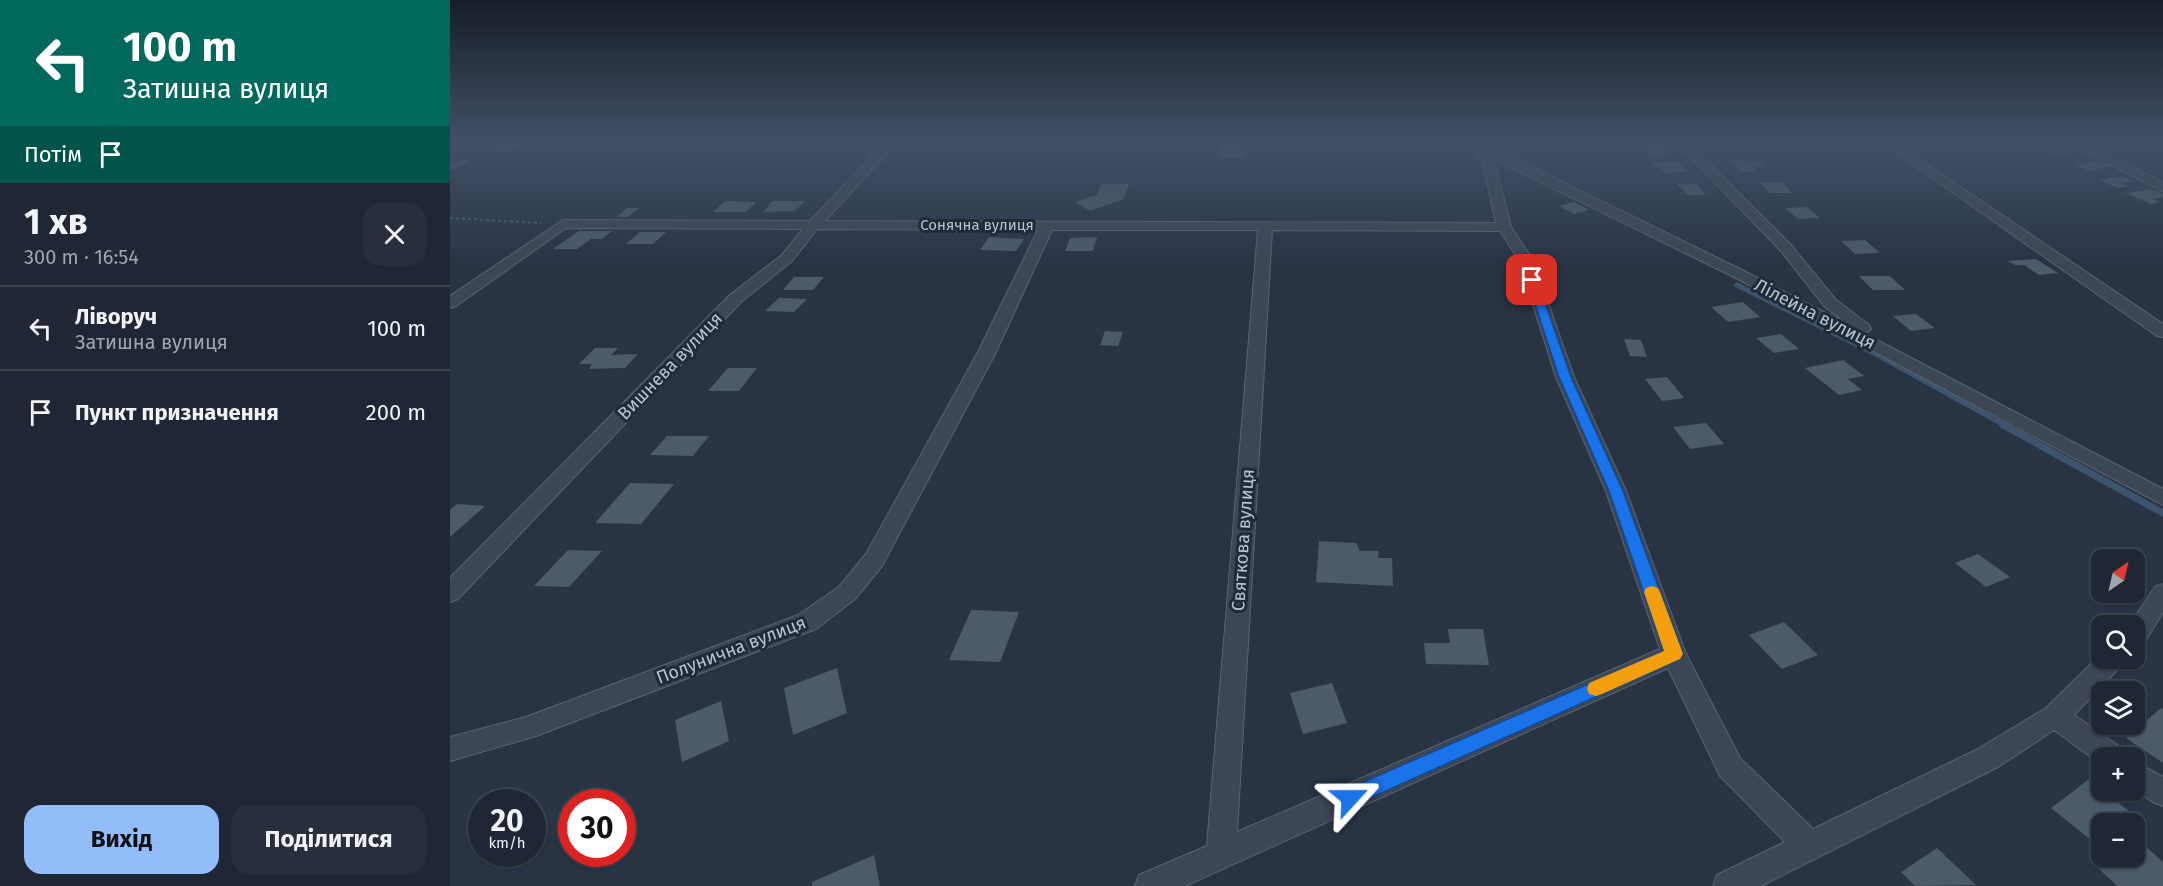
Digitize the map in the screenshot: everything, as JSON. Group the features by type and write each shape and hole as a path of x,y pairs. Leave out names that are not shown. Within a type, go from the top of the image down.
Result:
{"street":[{"name":"Вишнева вулиця","path":"450,593 736,298 787,258 814,224 852,183"},
{"path":"1494,183 1504,227 1526,260 1565,377 1616,491 1674,654 1730,767 1810,847"},
{"name":"Лілейна вулиця","path":"1554,183 1741,275 2163,498"},
{"path":"1722,183 1785,248 1830,303 1867,332 1884,349"},
{"path":"1947,183 2163,332"},
{"name":"Сонячна вулиця","path":"563,224 1504,227"},
{"path":"450,303 563,224"},
{"name":"Полунична вулиця","path":"450,748 527,728 807,622 847,593 874,560 986,354 1047,225"},
{"name":"Святкова вулиця","path":"1221,855 1265,226"},
{"path":"2145,621 2163,593"},
{"path":"1150,886 1674,654"},
{"path":"1728,886 1988,759 2055,716 2102,669"},
{"path":"2055,716 2098,747"},
{"path":"2145,781 2163,793"}],"path":[{"path":"450,218 563,224"}],"building":[{"path":"1761,183 1783,183 1792,193 1770,193"},
{"path":"2107,183 2123,183 2128,186 2118,188"},
{"path":"1101,184 1129,184 1124,199 1090,211 1075,202 1097,195"},
{"path":"1677,184 1696,184 1706,195 1687,195"},
{"path":"2151,189 2163,194 2163,197 2153,199 2160,202 2151,204 2126,193"},
{"path":"725,201 757,202 745,212 713,212"},
{"path":"773,201 805,201 795,211 763,212"},
{"path":"1574,202 1589,210 1574,214 1559,206"},
{"path":"1807,207 1820,218 1798,219 1785,208"},
{"path":"627,208 639,208 628,217 617,217"},
{"path":"579,231 612,231 602,239 591,239 577,249 553,249"},
{"path":"640,232 666,232 653,244 626,244"},
{"path":"989,237 1024,239 1016,251 980,250"},
{"path":"1097,237 1093,251 1065,251 1070,238"},
{"path":"1865,240 1880,253 1855,254 1841,241"},
{"path":"2036,259 2058,273 2039,275 2024,265 2015,265 2008,261"},
{"path":"1859,276 1890,276 1905,290 1873,290"},
{"path":"794,277 824,277 813,290 783,290"},
{"path":"779,298 807,299 794,312 765,311"},
{"path":"1743,302 1760,317 1728,322 1711,307"},
{"path":"1916,314 1935,328 1911,331 1893,316"},
{"path":"1105,331 1123,332 1118,346 1100,345"},
{"path":"1781,334 1799,349 1774,353 1756,338"},
{"path":"1624,339 1641,340 1647,357 1630,356"},
{"path":"595,348 618,348 611,355 638,354 625,368 589,369 592,364 579,364"},
{"path":"1843,360 1864,376 1848,379 1862,390 1839,395 1805,368"},
{"path":"728,368 757,368 739,391 708,391"},
{"path":"1667,377 1684,398 1662,401 1645,379"},
{"path":"1706,423 1724,444 1690,449 1673,427"},
{"path":"667,436 709,436 693,456 650,455"},
{"path":"630,483 674,484 641,524 595,523"},
{"path":"457,504 485,506 450,537 450,510"},
{"path":"1319,541 1356,543 1360,551 1379,551 1378,558 1392,558 1393,586 1316,582"},
{"path":"568,550 602,551 569,587 534,586"},
{"path":"1978,554 2010,577 1986,587 1955,563"},
{"path":"971,610 1019,612 1000,662 949,660"},
{"path":"1784,622 1818,655 1782,669 1749,635"},
{"path":"1448,629 1483,629 1489,665 1426,664 1424,643 1450,643"},
{"path":"837,668 847,713 793,735 784,688"},
{"path":"1332,683 1347,723 1303,734 1290,693"},
{"path":"721,701 729,741 682,762 675,720"},
{"path":"2161,708 2163,709 2163,763 2145,751 2145,747 2139,747 2126,738 2130,735 2145,735 2145,722"},
{"path":"2088,780 2091,782 2091,801 2116,801 2132,813 2091,813 2091,840 2051,808"},
{"path":"2145,846 2163,862 2163,886 2117,886 2097,867 2145,867"},
{"path":"1937,848 1976,885 1915,886 1901,872"},
{"path":"874,855 880,886 812,886 812,882"}],"waterway":[{"path":"1737,285 1874,353 2006,426"},
{"path":"2003,425 2163,513"}],"slow traffic":[{"path":"1596,689 1674,654 1652,592"}],"route":[{"path":"1350,798 1674,654 1616,491 1565,377 1532,280"}]}
